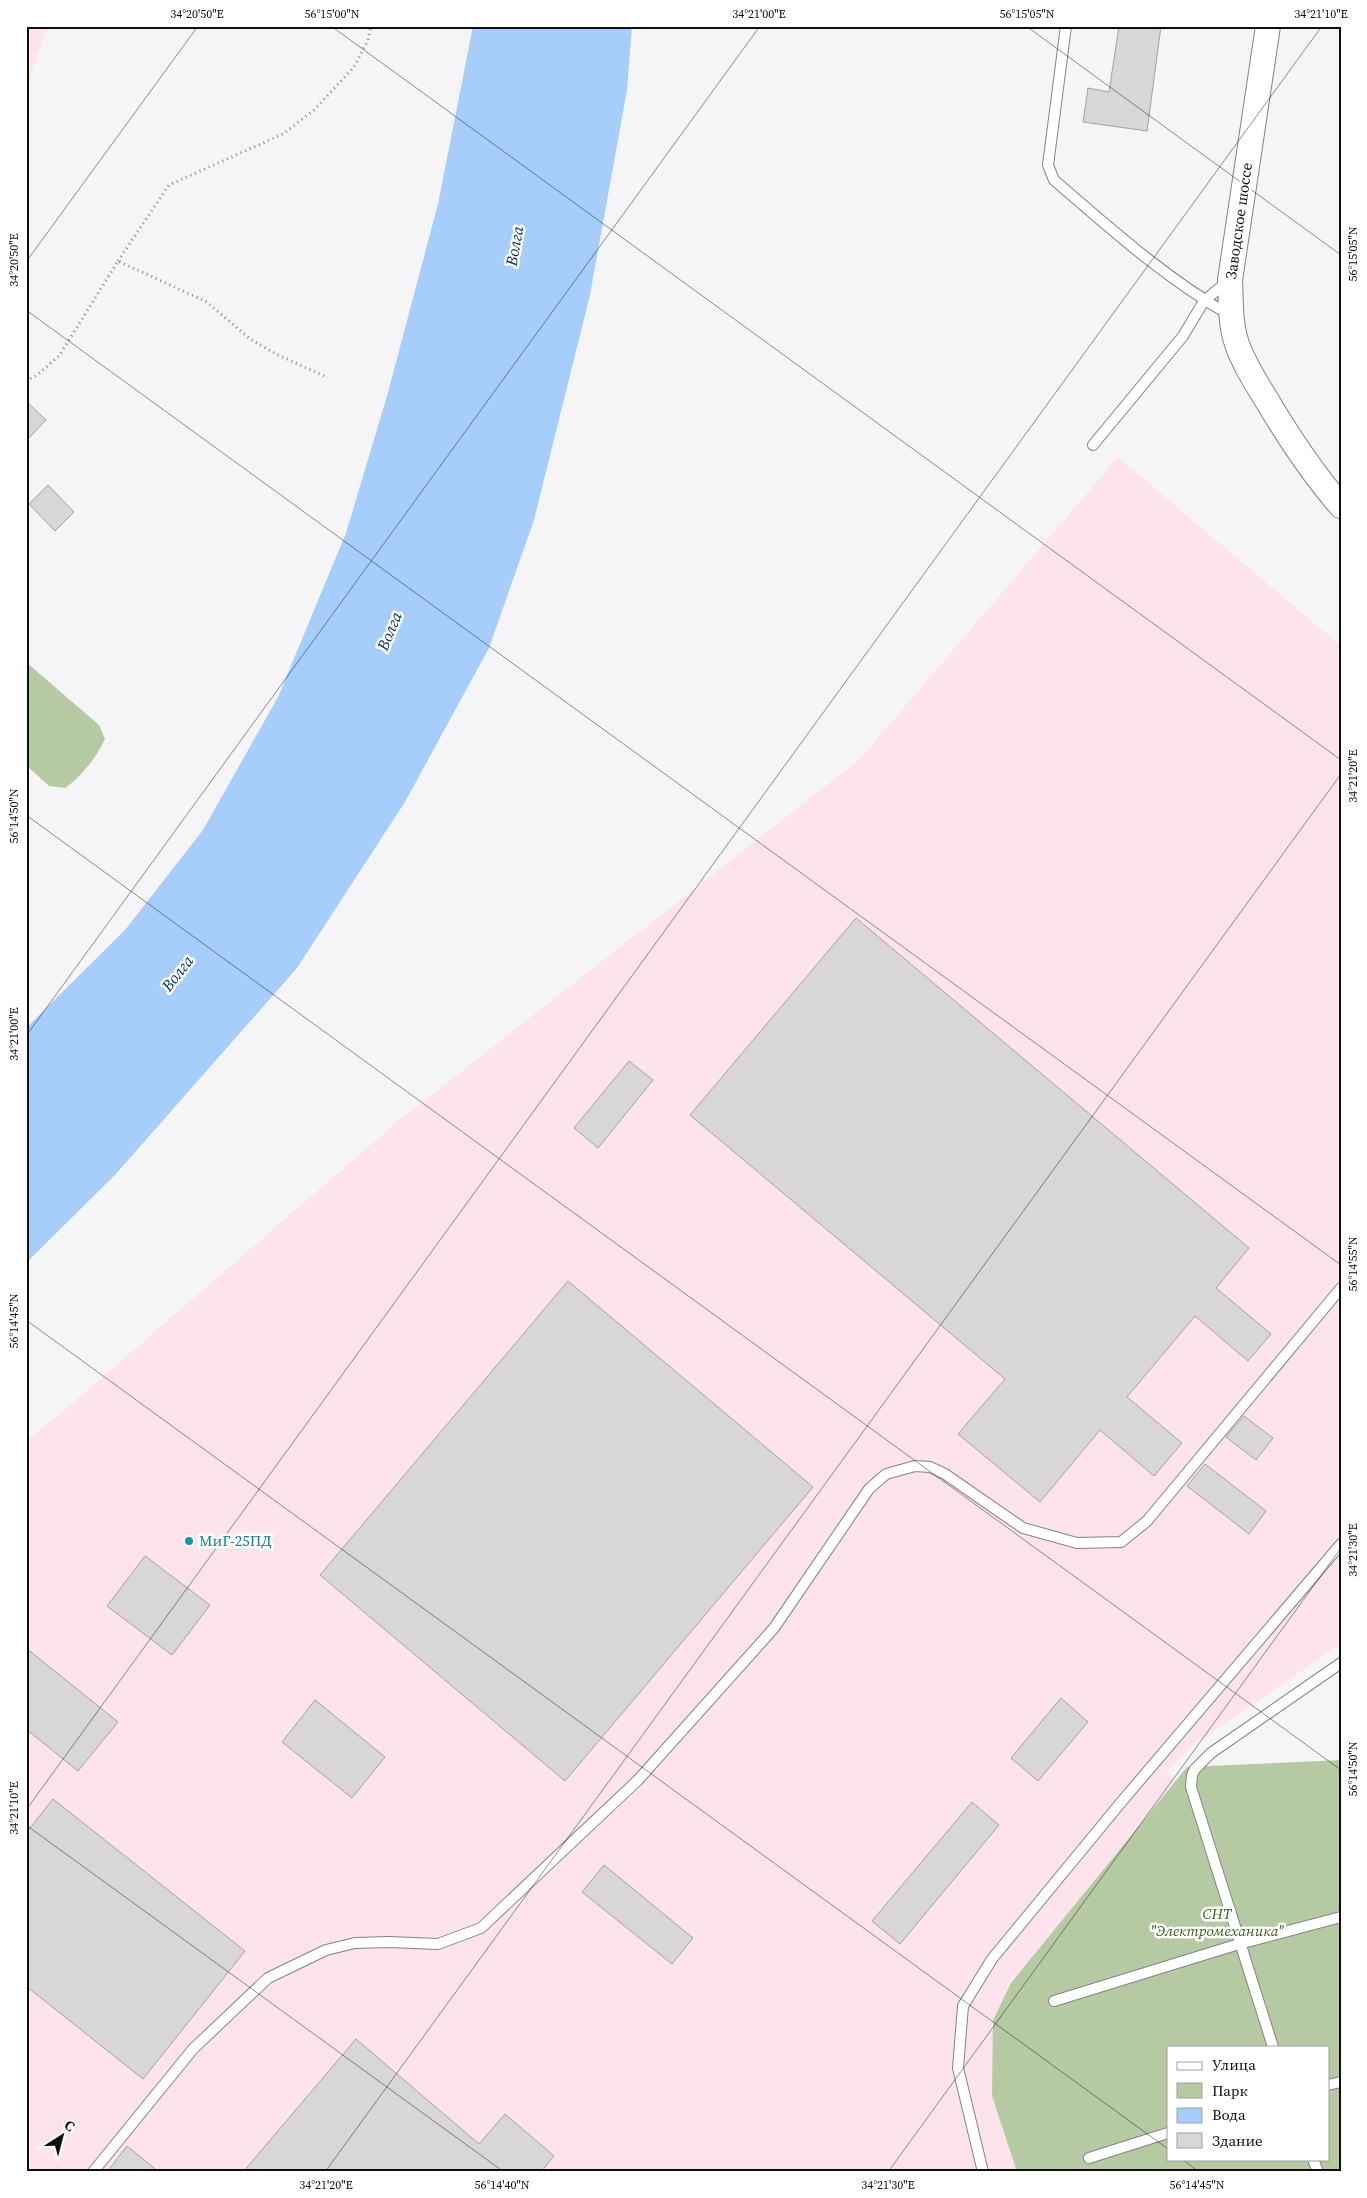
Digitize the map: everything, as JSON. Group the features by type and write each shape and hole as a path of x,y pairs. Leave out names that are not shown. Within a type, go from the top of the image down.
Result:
{"street":[{"name":"Заводское шоссе","path":"1268,26 1230,280 1236,343 1246,366 1284,430 1321,483 1341,506"}],"lane":[{"path":"1066,26 1048,165 1054,180 1154,264 1204,301 1232,316"},
{"path":"1093,445 1183,336 1204,301 1230,280"},
{"path":"92,2172 193,2049 268,1978 326,1950 355,1943 438,1944 481,1928 645,1773 774,1628 869,1489 886,1474 915,1466 930,1467 945,1474 1023,1528 1076,1543 1121,1542 1148,1521 1341,1288"},
{"path":"983,2172 958,2068 963,2006 998,1952 1130,1792 1341,1544"},
{"path":"1273,2046 1191,1787 1192,1775 1211,1753 1341,1663"},
{"path":"1054,2000 1239,1944 1341,1917"},
{"path":"1089,2158 1167,2133"},
{"path":"1313,2160 1318,2172"}],"path":[{"path":"26,381 37,375 58,356 169,185 284,134 314,110 354,66 368,40 371,26"},
{"path":"118,261 208,302 250,339 278,355 324,376"}],"shaded area":[{"path":"26,26 48,26 26,89"},
{"path":"1118,457 1341,646 1341,1644 1189,1748 1166,1772 1175,1781 1011,1983 992,2096 1017,2172 26,2172 26,1441 61,1413 398,1121 860,759"}],"green space":[{"path":"26,662 99,725 105,739 88,766 65,788 49,786 26,765"},
{"name":"СНТ \"Электромеханика\"","path":"1341,1760 1341,2172 1017,2172 992,2096 993,2020 1011,1983 1187,1767"}],"water":[{"name":"Волга","path":"473,26 632,26 627,90 590,295 534,520 489,648 405,802 297,968 115,1175 26,1263 26,1028 125,930 203,830 278,697 346,533 387,396 438,204"}],"building":[{"path":"1119,26 1161,26 1147,131 1083,122 1088,88 1109,92"},
{"path":"26,401 46,420 26,441"},
{"path":"48,485 74,512 55,531 29,504"},
{"path":"856,918 1249,1248 1216,1288 1271,1334 1248,1361 1195,1316 1127,1397 1182,1443 1154,1476 1100,1430 1040,1502 958,1434 1005,1379 690,1115"},
{"path":"629,1061 653,1080 598,1148 574,1128"},
{"path":"568,1281 813,1487 565,1781 320,1575"},
{"path":"1244,1416 1273,1438 1256,1460 1226,1437"},
{"path":"1205,1464 1266,1511 1249,1534 1187,1486"},
{"path":"145,1556 210,1605 172,1655 107,1606"},
{"path":"26,1648 118,1722 78,1771 26,1729"},
{"path":"1061,1698 1088,1722 1038,1781 1011,1758"},
{"path":"315,1700 385,1757 352,1798 282,1742"},
{"path":"53,1799 245,1951 143,2079 26,1986 26,1833"},
{"path":"972,1802 999,1825 900,1944 872,1921"},
{"path":"604,1865 693,1938 672,1964 582,1892"},
{"path":"356,2039 479,2144 505,2114 554,2156 541,2172 243,2172"},
{"path":"127,2146 159,2172 107,2172"}],"place":[{"name":"МиГ-25ПД","path":"189,1541"}]}
